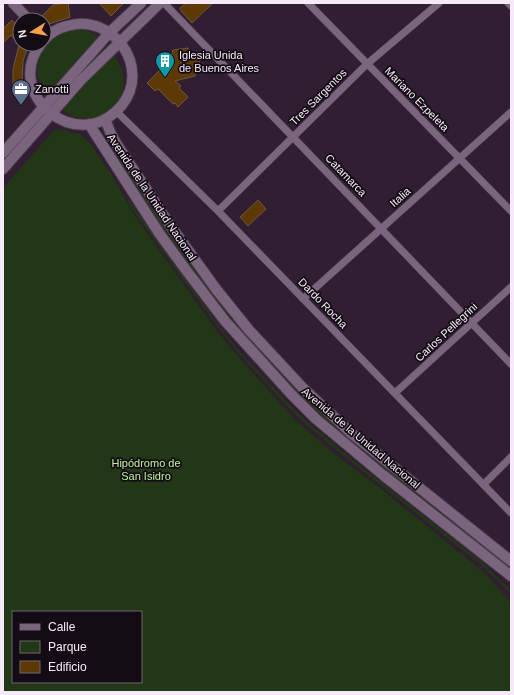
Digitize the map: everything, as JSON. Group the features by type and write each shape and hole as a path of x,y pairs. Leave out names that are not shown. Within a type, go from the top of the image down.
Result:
{"main road":[{"path":"13,3 22,12"},
{"path":"3,168 47,110 110,32 141,3"},
{"path":"3,153 160,3"},
{"path":"37,52 33,59 31,72 32,84 36,96 47,110 62,121 73,124 89,124 105,119 116,111 123,103 131,83 132,72 127,52 120,41 110,32 94,25 76,24 62,27 52,34"},
{"name":"Avenida de la Unidad Nacional","path":"105,119 116,143 170,225 216,289 249,330 302,387 345,428 511,561"},
{"name":"Avenida de la Unidad Nacional","path":"89,124 155,227 186,270 225,321 291,394 316,419 383,475 511,576"}],"street":[{"name":"Catamarca","path":"164,3 511,364"},
{"name":"Mariano Ezpeleta","path":"308,3 511,211"},
{"name":"Tres Sargentos","path":"218,211 367,64 438,3"},
{"path":"508,3 511,6"},
{"name":"Dardo Rocha","path":"116,111 218,211 511,513"},
{"name":"Italia","path":"303,299 511,112"},
{"name":"Carlos Pellegrini","path":"395,393 511,287"},
{"path":"484,484 511,457"}],"green space":[{"path":"78,28 100,37 49,94 37,74 38,58 40,52 52,52 52,38 56,33"},
{"path":"113,54 121,68 124,83 121,96 114,107 104,115 91,118 77,117 62,110"},
{"name":"Hipódromo de San Isidro","path":"55,129 80,134 90,143 113,177 134,215 216,330 296,421 341,459 380,488 486,574 511,603 511,692 3,692 3,188"},
{"path":"115,150 258,346 511,565 511,571 334,430 301,400 224,313 117,163 112,153"},
{"path":"127,197 217,323 242,354 288,403 303,418 348,456 482,562 511,590 511,594 480,564 336,450 286,405 241,356 216,325 132,209"}],"building":[{"path":"68,3 70,17 52,23 52,12 46,12 53,5"},
{"path":"99,3 124,3 111,16"},
{"path":"186,3 213,3 192,23 180,8"},
{"path":"12,20 12,36 11,35 3,43 3,29"},
{"name":"Iglesia Unida de Buenos Aires","path":"188,48 200,60 195,76 175,81 181,86 179,88 188,97 178,107 158,89 155,91 147,83 162,68 167,73 173,50"},
{"path":"17,52 26,52 23,61 22,82 13,84 13,69"},
{"path":"258,200 266,209 248,226 240,217"}],"place":[{"name":"Iglesia Unida de Buenos Aires","path":"165,78"},
{"name":"Zanotti","path":"21,106"}]}
